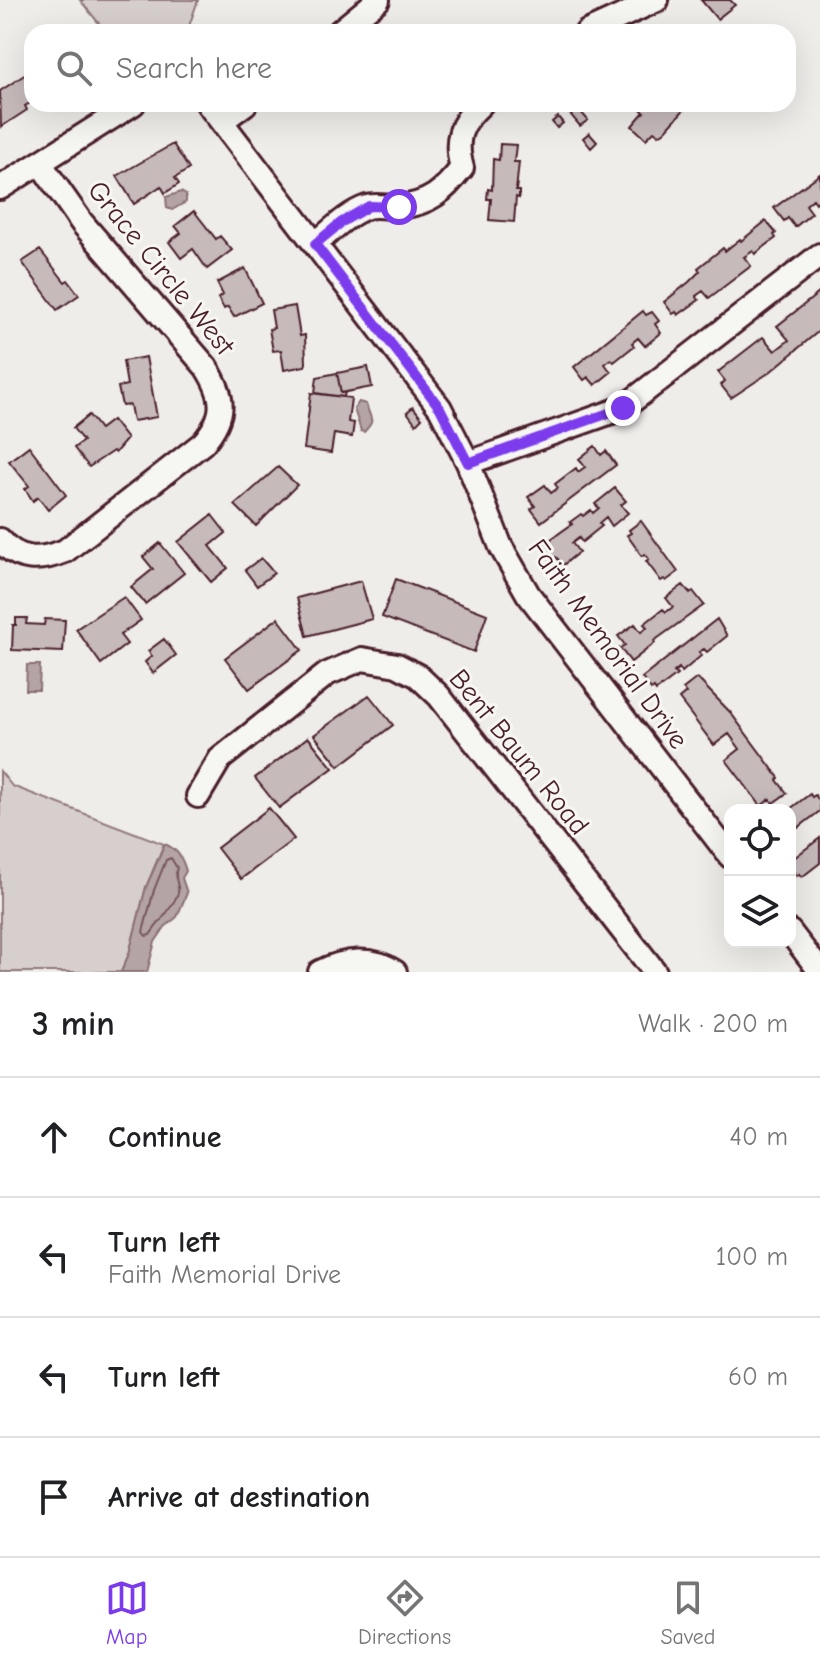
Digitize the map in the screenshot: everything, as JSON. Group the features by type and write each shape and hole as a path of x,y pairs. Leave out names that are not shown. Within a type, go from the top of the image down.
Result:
{"street":[{"path":"349,24 378,0"},
{"path":"604,24 657,0"},
{"path":"0,188 120,112"},
{"path":"315,244 342,222 369,206 399,207 443,192 462,168 458,152 466,117 472,112"},
{"name":"Faith Memorial Drive","path":"215,113 440,408 468,463 501,547 528,594 724,848"},
{"name":"Grace Circle West","path":"0,540 27,558 47,558 65,551 203,443 220,416 222,401 217,384 206,367 82,223 40,163"},
{"path":"468,463 623,408 820,255"},
{"name":"Bent Baum Road","path":"198,796 220,759 327,674 362,659 397,665 418,676 439,696 655,972"},
{"path":"796,940 820,971"},
{"path":"320,972 332,966 362,960 395,972"}],"shaded area":[{"path":"80,0 198,0 190,24 100,24"},
{"path":"0,771 12,786 164,844 146,887 129,954 121,972 0,972"}],"water":[{"path":"181,192 186,195 186,202 172,210 167,208 166,197"},
{"path":"359,402 366,404 371,420 364,432 354,409"},
{"path":"27,665 40,665 39,690 26,690"},
{"path":"165,844 176,851 183,862 186,871 182,878 187,893 177,917 165,927 155,942 147,972 121,972 129,954 146,887"}],"building":[{"path":"701,0 730,0 735,5 717,19"},
{"path":"24,75 24,112 1,127 0,91"},
{"path":"568,112 581,112 588,120 580,126"},
{"path":"644,112 682,112 665,131 659,135 654,131 646,139 632,126"},
{"path":"558,117 563,123 557,128 552,122"},
{"path":"589,133 597,142 591,148 583,138"},
{"path":"173,144 189,169 175,178 179,184 165,193 161,186 134,204 117,176"},
{"path":"500,144 516,145 514,162 519,162 516,191 519,191 519,198 516,197 514,222 489,220 491,199 487,199 488,189 492,190 493,159 499,160"},
{"path":"820,174 820,199 816,203 813,199 806,205 812,213 795,227 788,218 784,221 774,208"},
{"path":"194,211 216,239 220,236 232,250 207,269 193,249 181,258 169,242 181,233 175,226"},
{"path":"766,221 776,233 776,238 755,254 753,251 744,257 751,266 709,298 703,291 696,296 699,300 678,315 676,312 673,314 664,302 700,271 698,268"},
{"path":"40,250 79,295 57,310 22,262"},
{"path":"245,268 262,303 234,317 228,307 224,309 218,298 223,295 217,283"},
{"path":"820,292 820,330 770,372 731,398 721,385 725,381 718,372 763,337 775,351 789,340 777,326"},
{"path":"295,306 300,336 305,335 306,363 305,366 284,370 281,350 273,351 269,329 274,328 271,310"},
{"path":"643,311 646,315 652,312 659,321 655,324 661,333 645,346 638,338 632,343 634,346 614,362 611,359 605,364 611,372 595,385 588,377 584,380 574,367"},
{"path":"146,357 157,417 133,421 130,405 122,406 118,387 127,385 123,361"},
{"path":"368,367 372,387 341,393 337,373"},
{"path":"337,373 344,397 315,393 317,377"},
{"path":"311,393 351,398 348,422 354,423 352,437 334,434 331,453 304,449"},
{"path":"413,407 422,418 416,424 407,412"},
{"path":"89,415 100,429 112,420 127,439 115,453 113,451 89,467 74,448 83,441 73,428"},
{"path":"29,446 66,495 48,510 38,497 33,501 25,489 29,486 9,461"},
{"path":"595,446 601,455 606,451 616,465 541,522 531,509 535,506 528,497 545,485 551,493 558,488 555,484 576,468 578,472 585,467 579,459"},
{"path":"278,467 297,485 256,526 235,505"},
{"path":"615,488 626,501 621,505 628,513 612,526 606,517 599,523 602,526 582,542 579,538 572,543 579,552 563,565 556,557 551,560 540,547 581,514 583,516 591,510 593,513 599,508 595,504"},
{"path":"212,515 226,533 210,546 228,568 211,582 178,542"},
{"path":"641,521 678,572 666,581 661,581 646,561 649,559 645,554 642,556 627,535"},
{"path":"160,543 184,573 145,604 131,587 153,569 143,557"},
{"path":"261,558 274,573 257,586 245,570"},
{"path":"396,579 487,614 474,652 382,617"},
{"path":"361,581 372,619 307,636 297,598"},
{"path":"683,585 690,593 693,591 704,605 631,662 620,648 625,645 618,636 635,624 641,632 647,627 644,624 663,609 666,612 673,607 666,598"},
{"path":"124,597 141,620 120,635 127,644 101,664 76,629"},
{"path":"16,618 27,618 26,624 44,625 45,619 65,620 63,652 12,650"},
{"path":"278,618 302,650 249,689 225,658"},
{"path":"717,619 727,636 707,652 704,649 699,652 702,655 682,672 679,668 674,672 677,675 656,691 654,688 651,690 642,678"},
{"path":"164,639 176,655 153,673 145,662 152,656 148,651"},
{"path":"697,678 730,712 787,793 773,803 770,799 759,804 726,760 740,749 729,734 714,745 679,699 686,693 683,689"},
{"path":"369,695 393,725 339,766 314,735"},
{"path":"308,737 333,768 279,808 255,778"},
{"path":"810,794 820,802 820,811 796,829 796,804"},
{"path":"269,808 294,839 241,879 217,848"},
{"path":"820,838 820,863 802,877 796,875 796,856"}],"route":[{"path":"399,207 369,206 342,222 315,244 440,408 455,432 468,463 623,408"}]}
